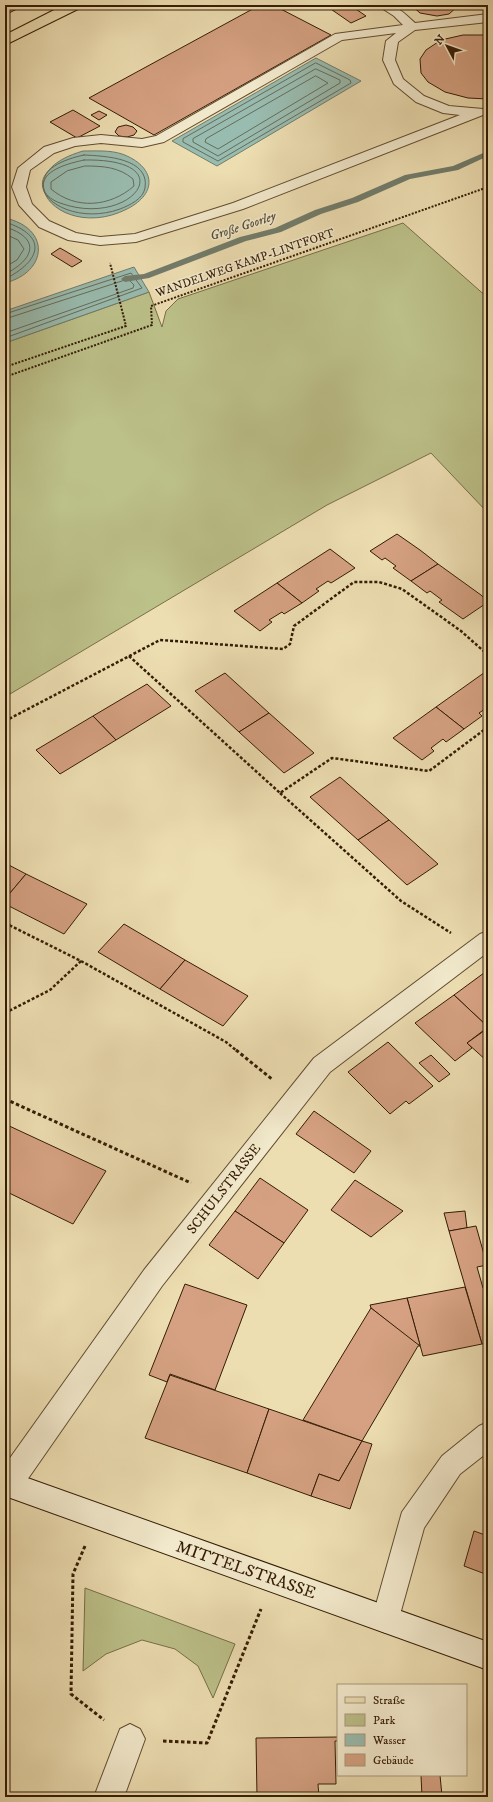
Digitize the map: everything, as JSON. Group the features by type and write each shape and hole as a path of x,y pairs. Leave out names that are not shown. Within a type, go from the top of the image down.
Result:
{"main road":[{"path":"5,41 75,5"}],"street":[{"name":"SCHULSTRASSE","path":"7,1484 153,1278 322,1065 482,944"},
{"path":"386,1619 412,1522 451,1465 488,1435"},
{"name":"MITTELSTRASSE","path":"7,1484 488,1656"},
{"path":"109,1797 130,1739"}],"lane":[{"path":"383,5 398,14 412,26"},
{"path":"484,113 238,206 136,238 100,241 73,237 44,224 26,205 19,187 24,168 49,150 73,142 101,139 142,143 160,139 338,37 412,26 488,18"},
{"path":"412,26 392,41 389,60 398,81 420,99 447,110 484,113"}],"path":[{"name":"WANDELWEG KAMP-LINTFORT","path":"5,377 152,325 151,306 488,187"},
{"path":"5,367 126,326 112,274"},
{"path":"5,721 160,640 283,649 290,644 294,626 354,582 379,582 402,589 461,631 488,654"},
{"path":"129,656 401,900 482,944"},
{"path":"280,793 332,758 429,771 488,727"},
{"path":"5,923 81,961 226,1042 296,1099"},
{"path":"5,1013 50,990 81,961"},
{"path":"5,1099 220,1195"},
{"path":"97,1517 73,1574 71,1694 130,1739 207,1743 246,1648 272,1579"}],"green space":[{"path":"403,223 488,298 488,513 431,453 327,505 5,697 5,343 149,292 162,327 166,311 178,299"},
{"path":"85,1588 235,1644 213,1698 198,1666 175,1649 142,1640 106,1654 83,1671"}],"water":[{"path":"316,58 361,81 217,166 172,141"},
{"path":"83,151 113,152 133,159 147,172 149,180 148,188 144,195 137,203 127,209 103,217 81,217 63,211 50,201 44,189 46,175 58,162"},
{"path":"5,218 20,223 30,231 37,240 38,250 36,260 30,270 5,283"},
{"path":"134,267 149,292 5,343 5,311"}],"building":[{"path":"5,5 22,5 23,6 5,15"},
{"path":"260,5 273,5 331,35 154,135 89,98"},
{"path":"325,5 350,5 366,16 351,23"},
{"path":"411,5 458,6 449,14 437,16 420,13"},
{"path":"463,35 488,35 488,99 468,98 445,92 428,82 421,73 420,59 426,50 441,40"},
{"path":"73,110 100,126 77,138 50,122"},
{"path":"99,111 107,115 99,120 91,115"},
{"path":"126,125 133,127 137,131 134,135 127,137 119,136 115,132 118,127"},
{"path":"60,248 82,261 72,267 51,254"},
{"path":"397,534 438,564 411,581 393,568 396,566 385,558 382,560 370,551"},
{"path":"330,549 355,568 331,583 328,581 316,589 319,591 302,603 277,583"},
{"path":"438,564 481,595 488,602 463,619 439,602 442,600 430,591 427,593 411,581"},
{"path":"277,583 302,603 284,614 282,612 269,620 272,622 260,631 234,611"},
{"path":"488,670 488,707 479,713 482,716 464,729 436,707"},
{"path":"225,673 269,713 239,732 195,691"},
{"path":"147,684 171,706 116,740 93,716"},
{"path":"436,707 464,729 446,742 443,739 431,748 434,751 422,760 393,738"},
{"path":"269,713 314,753 284,773 239,732"},
{"path":"93,716 116,740 60,774 36,750"},
{"path":"340,777 389,820 358,840 310,797"},
{"path":"389,820 438,864 407,885 358,840"},
{"path":"5,863 26,874 5,899"},
{"path":"26,874 87,904 64,934 5,904 5,899"},
{"path":"124,924 185,960 160,989 98,952"},
{"path":"185,960 248,996 223,1026 160,989"},
{"path":"488,970 488,1027 454,995"},
{"path":"454,995 488,1027 467,1043 472,1048 455,1061 415,1023"},
{"path":"488,1028 488,1060 487,1061 467,1043"},
{"path":"388,1042 433,1086 409,1104 406,1101 390,1114 348,1072"},
{"path":"431,1055 450,1074 439,1082 419,1063"},
{"path":"314,1111 371,1151 354,1173 296,1134"},
{"path":"5,1124 106,1171 73,1224 5,1191"},
{"path":"260,1178 308,1210 284,1243 235,1211"},
{"path":"355,1180 403,1211 371,1237 331,1210"},
{"path":"235,1211 284,1243 258,1279 209,1245"},
{"path":"465,1211 467,1228 449,1231 444,1213"},
{"path":"476,1226 487,1265 477,1267 483,1288 488,1287 488,1343 482,1344 449,1231"},
{"path":"185,1284 247,1305 215,1390 170,1374 167,1382 149,1375"},
{"path":"465,1287 482,1344 423,1356 407,1298"},
{"path":"407,1298 420,1345 417,1345 371,1308 370,1305"},
{"path":"371,1308 420,1346 418,1346 362,1441 303,1420"},
{"path":"170,1375 269,1409 247,1473 145,1438"},
{"path":"269,1409 362,1441 339,1481 319,1474 311,1496 247,1473"},
{"path":"362,1441 372,1444 350,1509 311,1496 319,1474 339,1481"},
{"path":"474,1531 488,1536 488,1575 464,1566"},
{"path":"337,1737 337,1741 335,1741 336,1784 318,1784 319,1797 257,1797 256,1738"},
{"path":"421,1776 440,1776 442,1796 422,1797"}],"waterway":[{"name":"Große Goorley","path":"125,279 146,276 243,239 278,230 318,212 355,200 408,177 455,168 488,153"}]}
